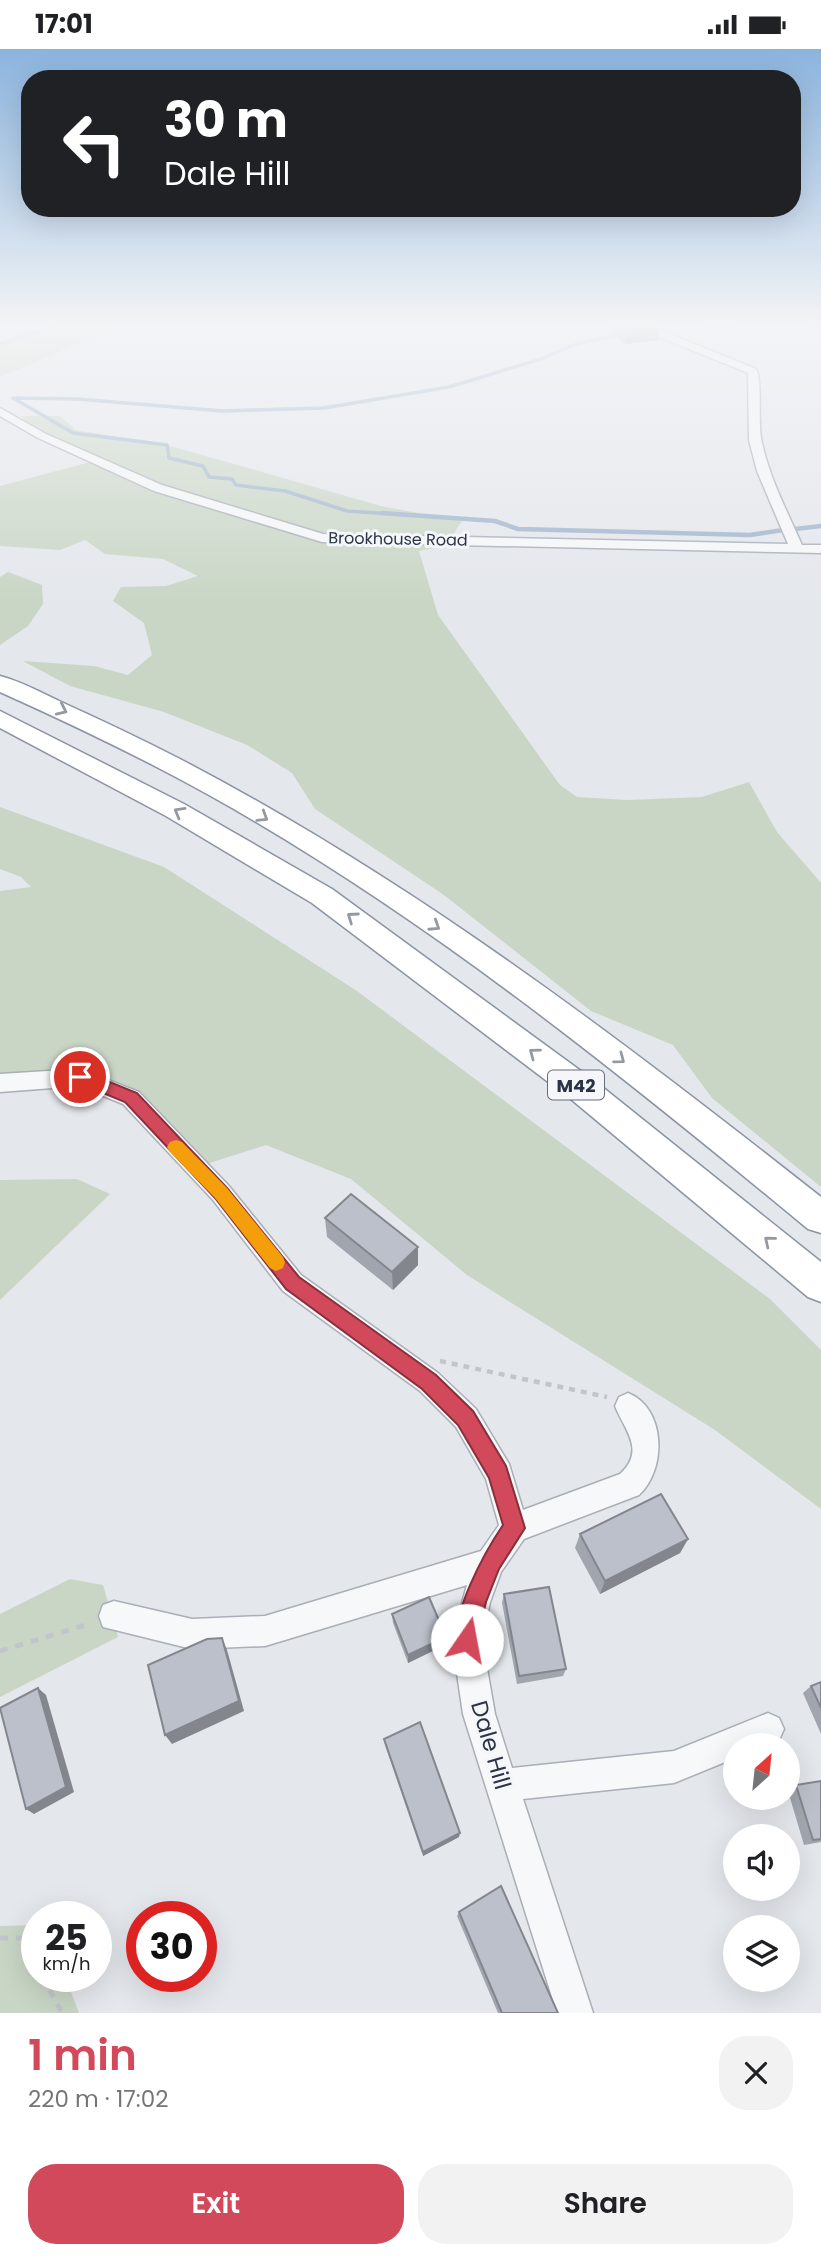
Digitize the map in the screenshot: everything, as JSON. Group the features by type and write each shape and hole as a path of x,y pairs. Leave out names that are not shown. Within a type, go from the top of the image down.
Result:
{"highway":[{"name":"M42","path":"0,683 147,750 223,792 358,875 584,1031 821,1218"},
{"name":"M42","path":"0,718 176,810 322,896 584,1091 821,1285"}],"street":[{"name":"Brookhouse Road","path":"11,418 42,436 158,488 322,538 821,549"},
{"path":"753,418 755,440 763,471 797,549"},
{"path":"0,1083 80,1077 131,1098 221,1193 292,1283 421,1377 466,1418 499,1474 514,1528 629,1485 641,1477 645,1465 643,1429 628,1406"},
{"name":"Dale Hill","path":"514,1528 490,1563 475,1602 467,1640 479,1714 575,2013"},
{"path":"114,1616 192,1634 265,1631 490,1563"},
{"path":"502,1784 674,1767 768,1729"}],"path":[{"path":"421,1377 436,1360 608,1397 628,1406"},
{"path":"0,1651 114,1616"},
{"path":"0,1938 21,1938"},
{"path":"51,1992 62,2013"}],"green space":[{"path":"23,418 62,418 76,430 167,445 381,506 462,521 445,546 419,551 438,615 560,785 577,797 627,800 702,797 749,782 777,832 821,883 821,1187 712,1098 673,1045 591,1011 444,895 315,809 292,773 247,745 164,712 70,686 23,661 94,666 128,675 152,655 144,623 113,601 121,587 166,586 198,576 163,559 105,554 85,540 60,550 0,546 0,486 94,461 42,436"},
{"path":"8,572 42,585 43,604 28,626 0,645 0,577"},
{"path":"0,807 164,867 357,991 770,1299 821,1350 821,1509 715,1430 467,1275 351,1179 266,1145 194,1168 131,1098 80,1077 0,1083 0,891 31,887 21,877 0,869"},
{"path":"77,1179 110,1194 0,1300 0,1180"},
{"path":"70,1579 103,1585 118,1637 0,1697 0,1614"},
{"path":"21,1925 21,1992 71,1992 79,2013 0,2013 0,1926"}],"building":[{"path":"351,1194 418,1247 392,1272 325,1218"},
{"path":"661,1494 688,1539 605,1581 580,1534"},
{"path":"549,1587 566,1669 519,1676 504,1594"},
{"path":"429,1597 446,1637 408,1655 392,1614"},
{"path":"222,1638 239,1701 165,1735 148,1665 207,1639"},
{"path":"821,1682 821,1708 811,1686"},
{"path":"38,1688 66,1787 26,1809 0,1708"},
{"path":"420,1722 460,1833 423,1852 384,1739"},
{"path":"821,1781 821,1839 813,1840 800,1798 800,1784"},
{"path":"501,1886 558,2013 502,2013 459,1912"}],"waterway":[{"path":"47,418 73,433 167,445 169,458 203,466 209,477 232,479 236,485 285,491 347,511 408,515"},
{"path":"382,513 495,521 518,529 750,535 783,530"},
{"path":"795,529 821,526"}],"slow traffic":[{"path":"176,1147 221,1193 276,1262"}],"route":[{"path":"80,1077 131,1098 194,1168 221,1193 292,1283 429,1382 466,1418 499,1474 514,1528 490,1563 475,1602 467,1640"}]}
